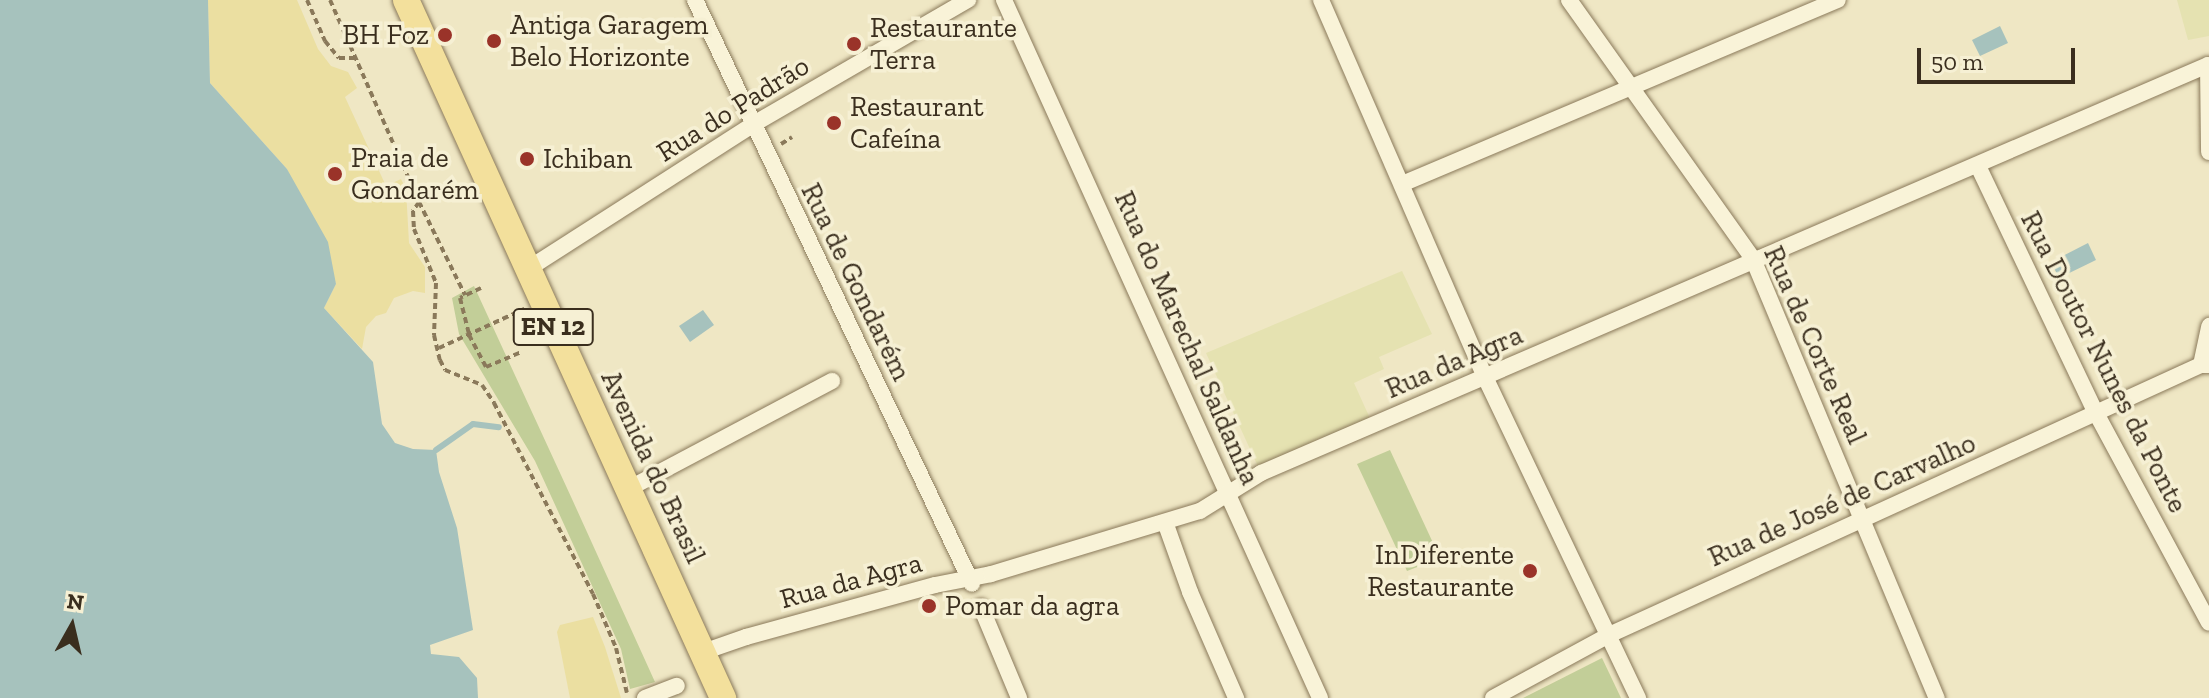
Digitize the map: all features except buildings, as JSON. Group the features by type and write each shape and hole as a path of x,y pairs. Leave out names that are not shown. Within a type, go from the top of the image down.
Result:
{"main road":[{"name":"Avenida do Brasil","path":"406,0 723,698"}],"street":[{"name":"Rua de Gondarém","path":"695,0 971,582"},
{"name":"Rua do Padrão","path":"528,269 752,125 968,0"},
{"name":"Rua do Marechal Saldanha","path":"1004,0 1320,698"},
{"path":"1321,0 1485,377 1638,698"},
{"name":"Rua de Corte Real","path":"1569,0 1753,259 1937,698"},
{"path":"1402,184 1838,0"},
{"name":"Rua da Agra","path":"703,652 746,637 971,582 1200,511 1261,473 2208,65"},
{"path":"2208,65 2209,152"},
{"name":"Rua Doutor Nunes da Ponte","path":"1978,166 2096,413 2209,623"},
{"path":"2205,365 2209,326"},
{"name":"Rua de José de Carvalho","path":"1493,698 1609,635 2205,365"},
{"path":"628,489 832,381"},
{"path":"1165,522 1190,592 1236,698"},
{"path":"982,609 1019,698"},
{"path":"645,698 677,686"}],"path":[{"path":"307,0 325,41 339,58 356,58"},
{"path":"330,0 419,202 465,295"},
{"path":"419,202 413,211 414,229 436,283 434,335 445,370 482,385 494,403 593,594 616,648 626,692"},
{"path":"481,288 460,298 469,335 486,367 522,352"},
{"path":"439,348 524,309"}],"shaded area":[{"path":"2177,0 2209,0 2209,36 2188,40"},
{"path":"1402,271 1432,334 1379,357 1384,369 1354,383 1373,425 1261,473 1206,353"}],"green space":[{"path":"474,286 655,682 630,689 621,649 535,461 459,334 452,298"},
{"path":"1390,450 1440,558 1407,571 1357,464"},
{"path":"1602,658 1621,698 1523,698"}],"sand":[{"name":"Praia de Gondarém","path":"208,0 297,0 318,49 331,66 348,72 357,88 345,97 386,186 401,179 406,189 409,243 425,267 425,293 413,291 394,298 386,313 376,316 366,327 362,349 324,308 336,284 287,169 210,83"},
{"path":"593,617 621,698 570,698 557,632 560,625"}],"water":[{"path":"0,0 208,0 210,83 287,169 328,242 336,284 324,308 373,362 382,424 395,443 413,449 436,450 439,472 457,528 473,630 430,645 431,654 459,657 477,678 478,698 0,698"},
{"path":"2000,26 2008,43 1980,56 1972,40"},
{"path":"2088,243 2096,260 2059,278 2051,262"},
{"path":"703,310 714,325 690,342 679,326"}],"waterway":[{"path":"436,450 473,424 499,427"}],"place":[{"name":"BH Foz","path":"445,35"},
{"name":"Antiga Garagem Belo Horizonte","path":"494,41"},
{"name":"Restaurante Terra","path":"854,44"},
{"name":"Restaurant Cafeína","path":"834,123"},
{"name":"Ichiban","path":"527,159"},
{"name":"Praia de Gondarém","path":"335,174"},
{"name":"InDiferente Restaurante","path":"1530,571"},
{"name":"Pomar da agra","path":"929,606"}]}
